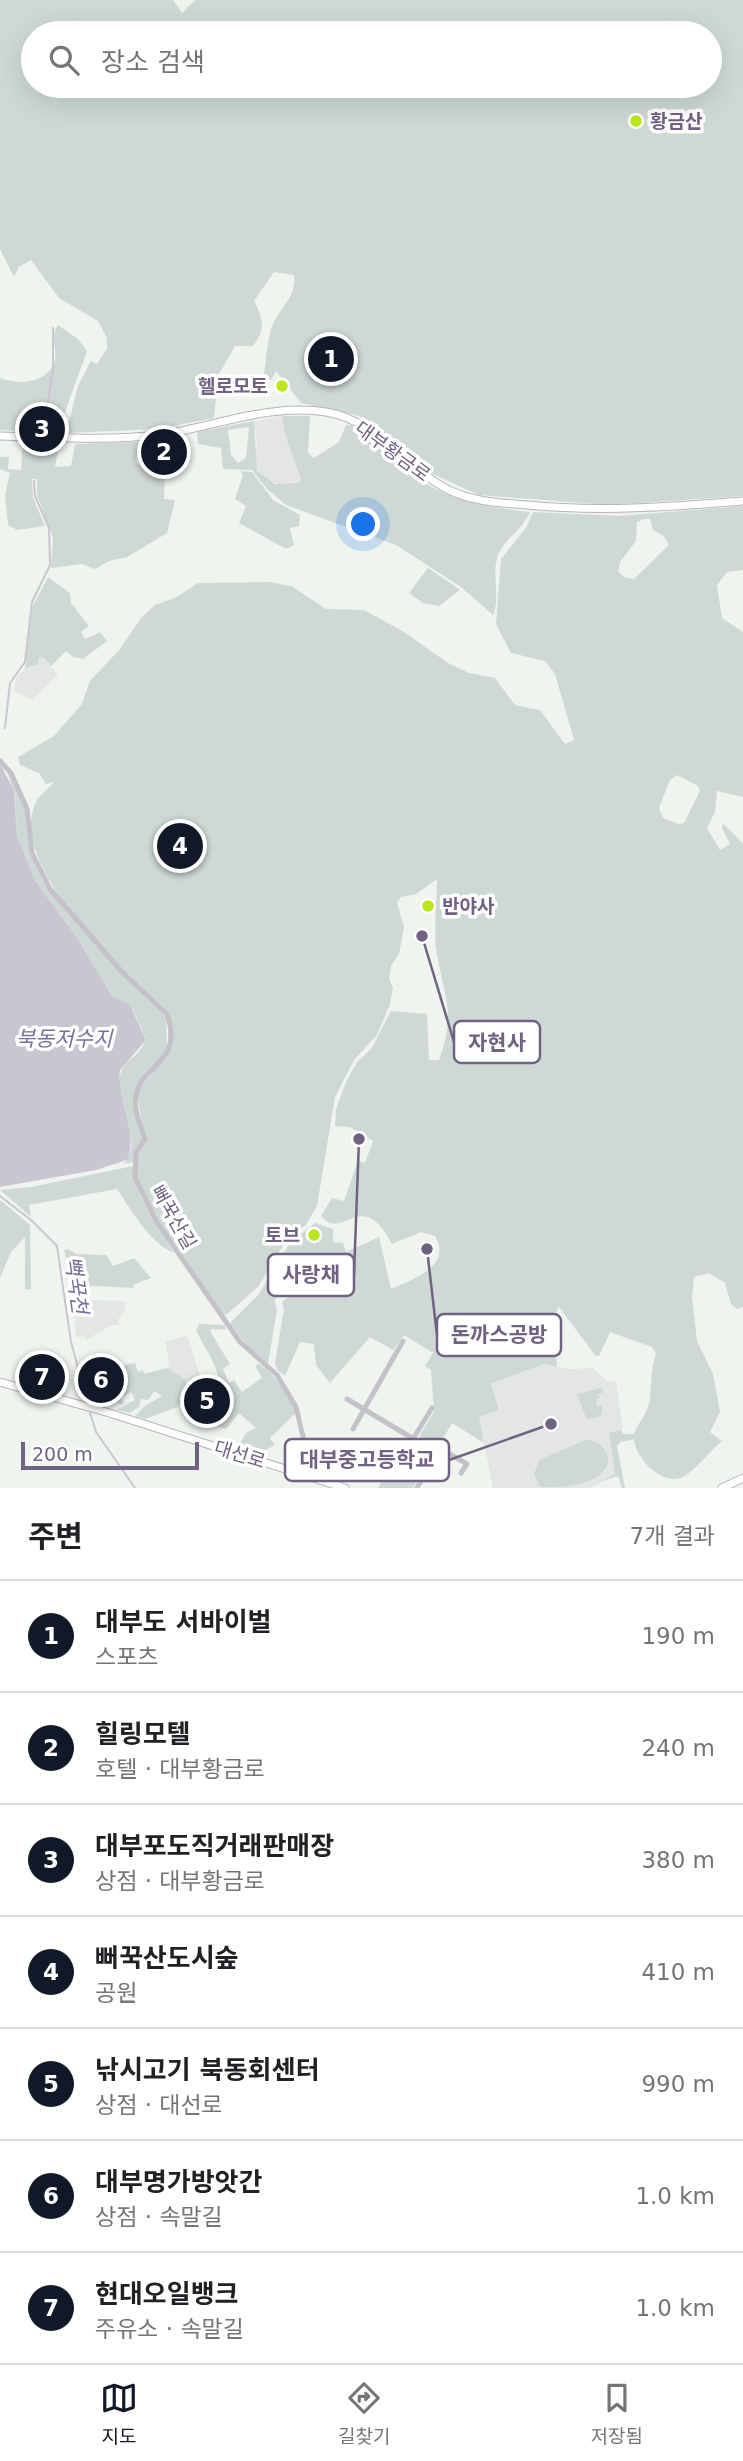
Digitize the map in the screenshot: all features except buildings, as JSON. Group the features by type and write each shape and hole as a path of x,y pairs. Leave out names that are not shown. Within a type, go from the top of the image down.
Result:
{"main road":[{"name":"대부황금로","path":"0,436 139,437 279,412 317,411 336,414 367,428 426,477 477,500 594,510 743,501"},
{"name":"대선로","path":"0,1382 96,1409 345,1488"},
{"path":"722,1488 743,1478"}],"street":[{"name":"뻐꾹산길","path":"0,761 12,772 27,808 32,853 50,889 122,972 167,1014 170,1046 136,1094 137,1115 145,1139 135,1153 135,1177 156,1221 191,1275 240,1342 277,1375 291,1398 303,1441 290,1470"},
{"path":"353,1429 403,1341"},
{"path":"348,1399 436,1453"},
{"path":"413,1439 432,1408"},
{"path":"417,1488 436,1453 443,1450 467,1464 461,1473"}],"shaded area":[{"path":"0,0 173,0 182,13 195,0 743,0 743,496 609,505 479,495 422,469 384,433 359,416 301,403 276,371 271,380 264,373 272,328 291,294 294,282 294,275 274,272 254,301 262,324 257,340 253,346 235,346 212,386 217,388 214,418 157,429 66,433 78,386 91,361 97,364 107,349 107,338 98,321 59,298 31,260 19,267 14,277 0,249"},
{"path":"58,325 78,339 87,351 61,423 56,426 37,425 36,432 0,430 0,378 15,382 31,381 50,370 54,363 54,334"},
{"path":"282,416 285,435 301,480 288,486 266,480 257,471 255,463 257,444 254,421"},
{"path":"282,416 310,416 308,453 314,458 339,442 346,425 350,425 375,442 413,475 440,491 484,505 530,512 498,555 493,615 461,587 396,545 286,505 267,489 252,470 223,469 221,448 198,444 197,432 254,421 257,471 275,484 297,483 301,480 285,435","holes":["249,427 246,458 238,463 231,455 228,430"]},
{"path":"23,442 59,444 55,467 71,466 75,444 138,442 136,462 144,468 165,471 164,499 175,500 167,533 127,557 109,561 95,569 82,564 51,568 53,538 37,495 37,479 32,479 33,498 45,526 17,530 8,525 5,495 10,473 0,469 0,457 9,457 8,469 21,470"},
{"path":"240,471 252,472 273,500 300,515 299,526 290,528 294,545 286,549 239,523 246,506 235,499 243,475"},
{"path":"743,506 743,570 727,572 717,585 722,618 743,632 743,797 717,791 715,812 707,828 720,850 730,844 722,828 723,823 743,844 743,1307 737,1309 731,1304 725,1283 709,1273 694,1277 692,1297 697,1341 713,1374 720,1412 710,1432 722,1441 690,1472 677,1479 668,1478 652,1470 640,1455 634,1439 621,1442 617,1446 625,1488 622,1488 618,1476 602,1481 615,1474 609,1433 621,1430 623,1434 634,1434 649,1403 656,1354 652,1347 610,1332 599,1356 595,1355 559,1307 553,1318 557,1367 544,1364 491,1384 499,1410 479,1417 484,1443 452,1423 438,1447 420,1439 434,1412 431,1370 425,1366 433,1353 404,1335 393,1350 370,1337 330,1383 316,1365 314,1344 300,1342 285,1376 277,1370 275,1363 284,1309 282,1302 296,1289 292,1283 274,1300 277,1309 268,1364 249,1349 230,1323 258,1295 290,1243 315,1223 333,1229 333,1242 343,1243 346,1252 379,1237 391,1289 428,1270 439,1256 435,1236 421,1232 392,1244 381,1227 371,1219 362,1216 329,1223 321,1216 332,1198 344,1201 358,1161 365,1163 373,1141 350,1127 335,1126 336,1109 357,1062 372,1048 391,1011 427,1014 429,1060 439,1060 448,1019 436,946 437,879 416,894 401,897 397,903 404,927 399,954 391,966 389,979 393,988 390,1004 377,1035 354,1060 335,1097 317,1206 306,1225 288,1237 258,1287 226,1315 204,1291 177,1251 143,1192 136,1169 140,1151 145,1143 137,1094 169,1048 172,1026 169,1013 99,946 61,899 45,873 35,848 31,824 36,802 54,782 46,784 39,773 20,765 18,757 54,736 82,704 90,681 120,649 141,618 155,605 177,597 198,583 271,582 293,587 326,609 364,610 404,632 448,663 469,673 495,678 515,705 540,710 565,744 574,740 555,674 545,661 511,653 496,624 501,559 526,528 533,512 619,516","holes":["650,519 653,530 664,536 669,545 634,579 624,577 618,571 620,562 636,541 637,522","677,775 698,786 700,791 684,823 678,824 663,818 659,808 670,780"]},
{"path":"428,568 460,590 439,606 423,603 409,593"},
{"path":"48,577 70,593 71,603 89,626 81,632 85,639 100,632 107,641 83,659 73,657 66,651 51,666 43,657 38,658 38,664 25,669 32,608"},
{"path":"38,657 43,657 58,675 32,700 14,691 16,678 25,669 30,669"},
{"path":"6,769 24,805 30,854 45,884 121,974 166,1015 167,1048 135,1094 144,1139 133,1162 123,1164 131,1150 131,1142 120,1102 120,1075 146,1039 133,1010 112,996 76,936 36,882 17,837 15,795"},
{"path":"133,1166 143,1200 174,1253 149,1234 117,1189 29,1205 31,1217 0,1190 31,1187"},
{"path":"0,1200 30,1225 31,1289 25,1290 25,1237 11,1252 0,1278"},
{"path":"68,1249 76,1254 106,1255 113,1266 134,1258 151,1278 133,1285 134,1288 74,1285 64,1250"},
{"path":"87,1300 124,1301 126,1308 118,1320 120,1325 112,1325 86,1340 84,1336 76,1337 73,1303"},
{"path":"199,1324 225,1325 225,1330 210,1331 230,1364 223,1369 229,1383 234,1380 242,1392 262,1378 255,1366 259,1364 277,1380 293,1406 296,1413 270,1438 275,1445 264,1451 267,1458 237,1449 246,1433 256,1428 239,1413 226,1429 217,1426 223,1401 222,1390 215,1367 196,1331"},
{"path":"187,1335 200,1376 187,1382 167,1368 169,1362 165,1342"},
{"path":"135,1363 138,1372 143,1370 144,1374 167,1368 186,1380 187,1388 178,1407 145,1419 135,1416 162,1396 154,1391 148,1400 141,1399 139,1407 130,1413 116,1410 135,1400 131,1392 121,1398 124,1404 121,1405 113,1400 112,1406 93,1400 87,1382 92,1381 96,1370"},
{"path":"544,1364 569,1369 593,1368 608,1382 616,1381 623,1430 609,1433 615,1474 591,1488 493,1488 479,1417 499,1409 490,1385"},
{"path":"601,1388 604,1392 598,1394 599,1398 596,1399 597,1406 603,1405 601,1416 587,1420 577,1394"},
{"path":"585,1440 597,1443 605,1450 608,1461 602,1473 581,1483 540,1487 534,1474 539,1460"},
{"path":"395,1458 421,1474 413,1488 378,1488"}],"water":[{"name":"북동저수지","path":"0,764 14,790 17,837 36,882 76,936 112,996 130,1005 146,1040 120,1070 121,1093 130,1140 127,1160 96,1170 0,1187"}],"waterway":[{"path":"46,414 53,370 53,328"},
{"path":"5,728 10,683 25,662 32,602 50,565 49,528 35,496 34,481"},
{"name":"뻑꾹천","path":"0,1196 31,1220 57,1246 71,1342 87,1401"},
{"name":"뻑꾹천","path":"90,1413 96,1432 135,1488"}],"place":[{"name":"황금산","path":"636,121"},
{"name":"대부도 서바이벌","path":"331,359"},
{"name":"헬로모토","path":"282,386"},
{"name":"대부포도직거래판매장","path":"42,429"},
{"name":"힐링모텔","path":"164,452"},
{"name":"뻐꾹산도시숲","path":"180,846"},
{"name":"반야사","path":"428,906"},
{"name":"자현사","path":"422,936"},
{"name":"사랑채","path":"359,1139"},
{"name":"토브","path":"314,1235"},
{"name":"돈까스공방","path":"427,1249"},
{"name":"현대오일뱅크","path":"42,1377"},
{"name":"대부명가방앗간","path":"101,1380"},
{"name":"낚시고기 북동회센터","path":"207,1401"},
{"name":"대부중고등학교","path":"551,1424"}]}
